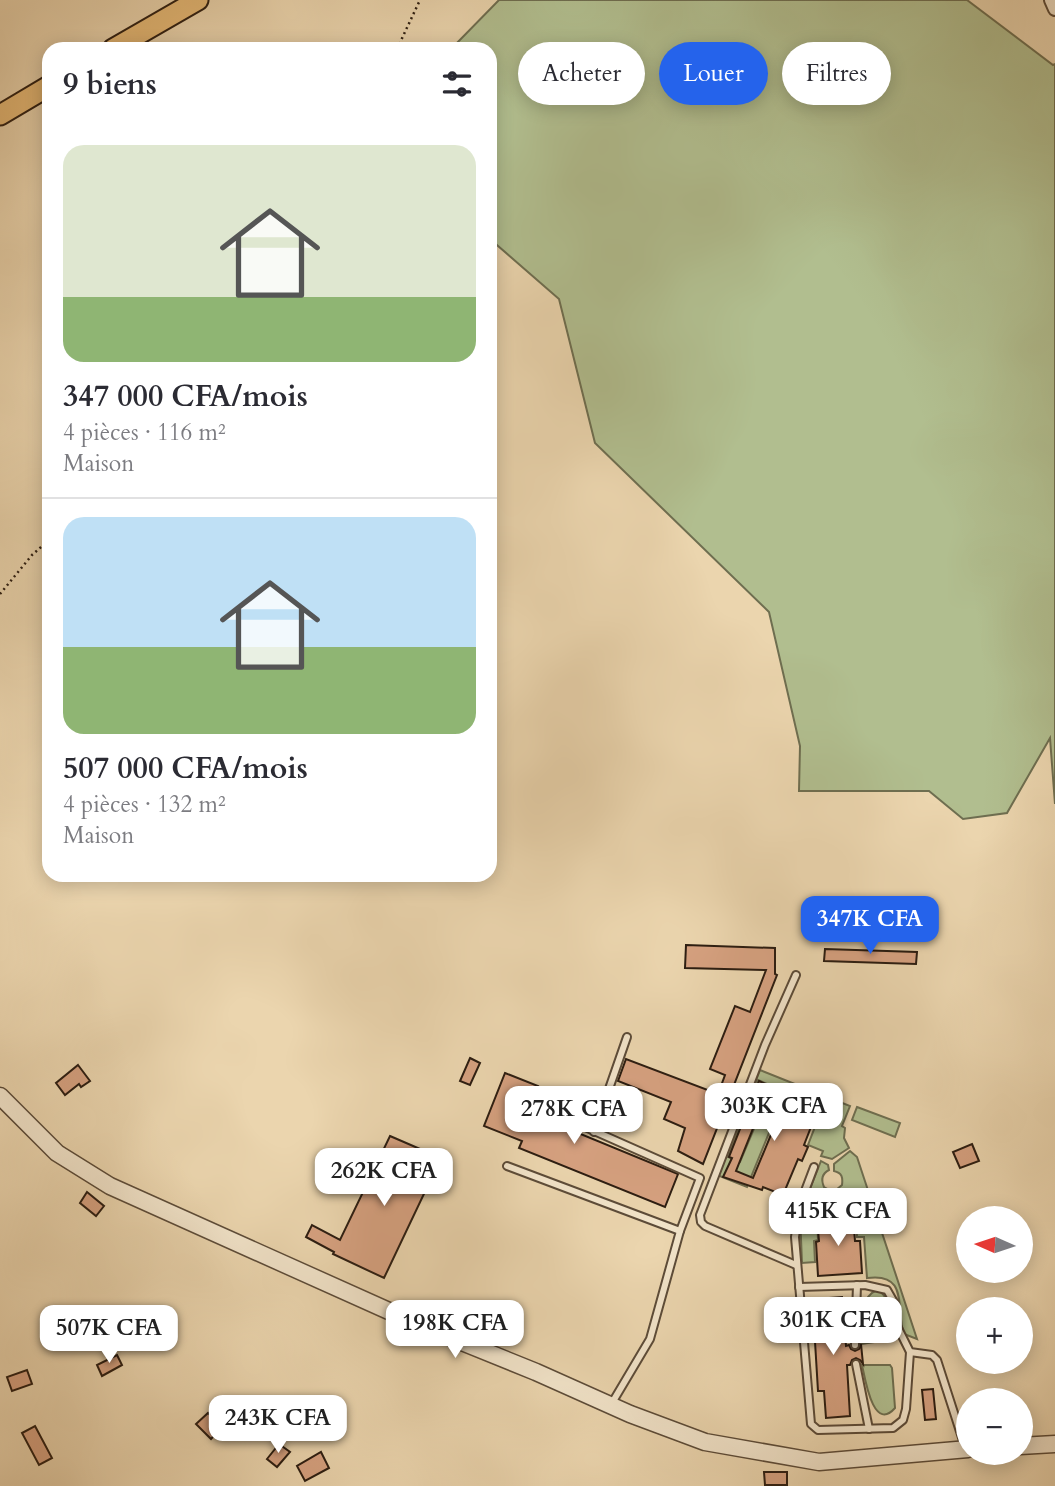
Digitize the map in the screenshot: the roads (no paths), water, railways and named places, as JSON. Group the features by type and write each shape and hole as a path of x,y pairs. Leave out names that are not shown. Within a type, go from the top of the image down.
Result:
{"highway":[{"path":"125,42 198,0"},
{"path":"3,110 42,90"}],"street":[{"path":"1051,0 1055,9"},
{"path":"0,1096 57,1153 110,1186 420,1325 630,1414 705,1442 819,1462 956,1450"},
{"path":"1033,1445 1055,1444"}],"lane":[{"path":"796,975 765,1045 701,1215 701,1222 796,1265"},
{"path":"594,1132 627,1037"},
{"path":"550,1111 700,1178 680,1231 650,1339 611,1405"},
{"path":"507,1166 680,1231"},
{"path":"799,1287 857,1285 887,1290 895,1304 897,1326 910,1352 906,1409 903,1420 893,1428 818,1430 811,1424 796,1265 795,1237 800,1204 814,1167"},
{"path":"855,1345 857,1285"},
{"path":"910,1352 932,1355 937,1360 956,1416"},
{"path":"856,1364 869,1429"}]}
